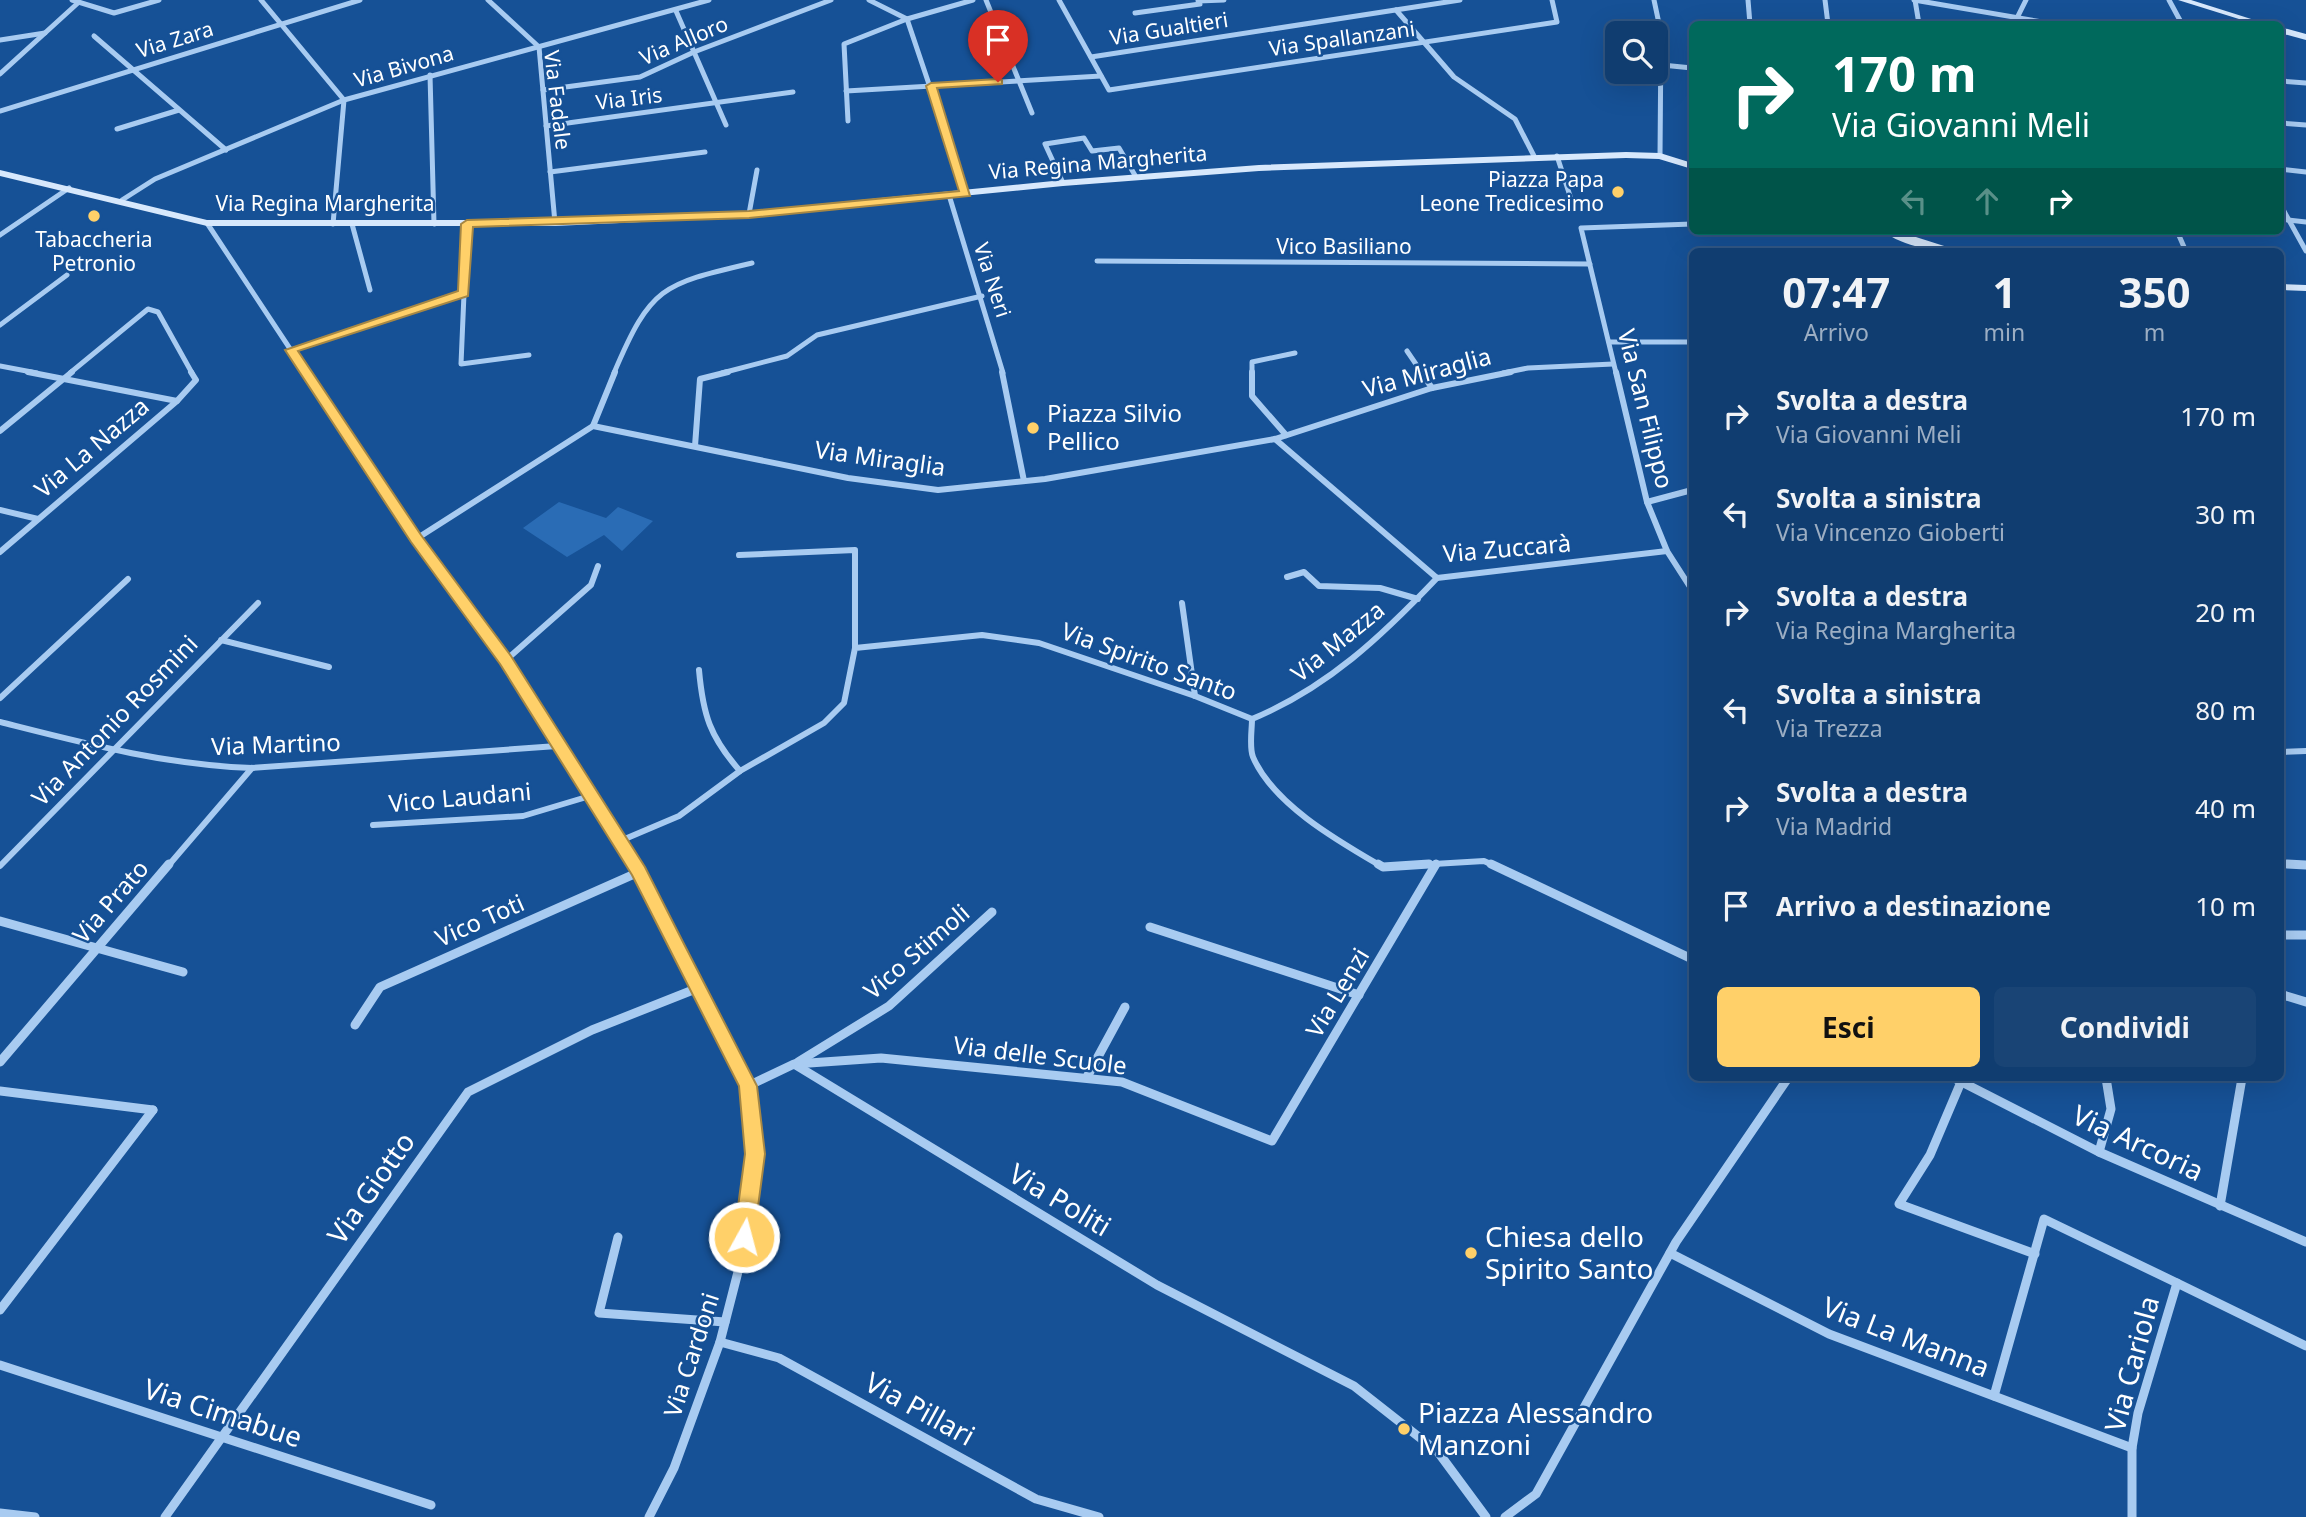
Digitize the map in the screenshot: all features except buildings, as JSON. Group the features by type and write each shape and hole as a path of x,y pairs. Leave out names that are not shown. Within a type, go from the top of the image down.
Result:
{"street":[{"path":"72,0 114,13 159,0"},
{"path":"261,0 344,100 333,224"},
{"name":"Via Zara","path":"0,111 360,0"},
{"name":"Via Fadale","path":"488,0 539,47 555,223"},
{"name":"Via Bivona","path":"122,200 155,179 344,100 709,0"},
{"name":"Via Alloro","path":"543,90 640,77 694,52 831,0"},
{"path":"869,0 907,19 966,194"},
{"path":"848,121 844,44 907,19 973,0"},
{"path":"986,0 1032,113"},
{"path":"846,91 1101,76 1059,0"},
{"path":"1135,13 1224,0"},
{"name":"Via Gualtieri","path":"1091,57 1460,0"},
{"name":"Via Spallanzani","path":"1101,76 1109,90 1557,22 1552,0"},
{"path":"1654,0 1658,21"},
{"path":"1748,0 1750,21"},
{"path":"1825,0 1828,21"},
{"path":"1918,21 1915,0 2036,21"},
{"path":"2016,21 2026,0"},
{"path":"2168,0 2180,21"},
{"path":"2182,0 2253,21"},
{"path":"0,74 79,2"},
{"path":"1396,10 1454,77 1515,119 1534,156"},
{"path":"676,11 726,125"},
{"path":"2284,31 2306,37"},
{"path":"0,40 45,33"},
{"path":"94,36 226,150"},
{"path":"1668,66 1689,68"},
{"path":"430,75 434,224"},
{"path":"2284,81 2306,83"},
{"path":"1660,156 1661,84"},
{"name":"Via Iris","path":"546,126 793,92"},
{"path":"117,129 179,110"},
{"path":"2284,123 2306,125"},
{"path":"1063,183 1045,144 1084,138 1092,151 1119,148 1136,177"},
{"path":"550,172 705,152"},
{"name":"Via Regina Margherita","path":"0,173 69,187 206,222 467,224 555,223 749,214 1063,183 1259,168 1534,156 1660,156 1689,165"},
{"path":"1557,156 1572,202"},
{"path":"2284,169 2306,172"},
{"path":"749,214 757,170"},
{"path":"0,235 69,187"},
{"name":"Via Neri","path":"949,195 982,296 1003,374 1024,481"},
{"path":"2284,211 2306,251"},
{"path":"2284,219 2306,222"},
{"name":"Via Cardoni","path":"206,222 416,539 506,660 557,746 620,841 639,872 748,1086 755,1154 740,1264 720,1342 674,1468 649,1517"},
{"path":"352,224 370,290"},
{"path":"467,224 461,364 529,355"},
{"name":"Via San Filippo","path":"1689,224 1581,228 1647,502 1667,551 1689,585"},
{"path":"1895,235 1916,247"},
{"path":"2179,235 2184,247"},
{"name":"Vico Basiliano","path":"1097,261 1590,264"},
{"path":"416,539 593,426 618,362 654,298 686,280 752,263"},
{"path":"0,326 67,275"},
{"path":"2284,287 2306,288"},
{"path":"291,350 464,293"},
{"path":"695,446 700,379 786,356 817,335 935,304 982,296"},
{"path":"0,366 63,379 177,401 195,380 158,312 148,309 63,379 0,431"},
{"path":"1609,342 1689,342"},
{"path":"1407,351 1432,388"},
{"path":"1286,435 1252,396 1252,362 1295,354"},
{"name":"Via Miraglia","path":"593,426 848,478 938,490 1024,481 1275,439 1432,388 1528,368 1613,364"},
{"name":"Via La Nazza","path":"0,552 177,401"},
{"name":"Via Zuccarà","path":"1275,439 1437,578 1667,551"},
{"path":"1647,502 1689,491"},
{"path":"0,510 38,519"},
{"path":"620,841 679,816 740,771 824,723 844,702 855,648 855,550 739,555"},
{"path":"506,660 592,585 598,566"},
{"path":"1287,577 1304,572 1319,586 1380,588 1418,599"},
{"name":"Via Mazza","path":"1252,719 1287,707 1324,682 1399,618 1437,578"},
{"path":"0,698 128,579"},
{"name":"Via Antonio Rosmini","path":"0,866 258,603"},
{"path":"1182,603 1195,696"},
{"name":"Via Spirito Santo","path":"855,648 982,635 1039,643 1195,696 1252,719 1252,755 1272,788 1336,839 1383,866 1484,861 1689,958"},
{"path":"221,640 329,667"},
{"path":"699,670 702,714 716,744 740,771"},
{"name":"Via Martino","path":"0,722 113,750 206,768 252,768 557,746"},
{"path":"2284,752 2306,751"},
{"name":"Via Prato","path":"0,1062 252,768"},
{"name":"Vico Laudani","path":"373,825 523,816 590,796"},
{"name":"Via Lenzi","path":"1272,1140 1436,864"},
{"path":"2284,864 2306,865"},
{"name":"Vico Toti","path":"355,1025 380,987 639,872"},
{"name":"Vico Stimoli","path":"794,1064 888,1006 992,912"},
{"path":"0,921 183,972"},
{"path":"1150,927 1359,995"},
{"path":"2284,935 2306,935"},
{"name":"Via Giotto","path":"165,1517 468,1092 592,1030 698,988"},
{"path":"2284,995 2306,1002"},
{"path":"1087,1077 1125,1007"},
{"name":"Via delle Scuole","path":"794,1064 881,1058 1122,1082 1178,1101 1272,1140"},
{"path":"748,1086 794,1064"},
{"name":"Via Politi","path":"794,1064 1157,1285 1354,1386 1438,1452 1486,1517"},
{"path":"1505,1517 1536,1494 1670,1253 1786,1081"},
{"path":"1957,1081 1930,1154 1899,1204 2035,1254"},
{"name":"Via Arcoria","path":"1959,1081 2099,1152 2306,1242"},
{"path":"2099,1152 2110,1109 2106,1081"},
{"path":"2220,1206 2241,1081"},
{"path":"0,1091 153,1110 0,1310"},
{"path":"1994,1396 2044,1219 2177,1283"},
{"path":"618,1237 600,1313 725,1322"},
{"name":"Via La Manna","path":"1670,1253 1829,1335 2133,1448"},
{"name":"Via Cariola","path":"2132,1517 2133,1448 2138,1413 2177,1283 2306,1346"},
{"name":"Via Pillari","path":"720,1342 779,1358 1036,1499 1093,1516"},
{"name":"Via Cimabue","path":"0,1365 431,1505"},
{"path":"0,1513 35,1517"}],"shaded area":[{"path":"559,502 606,518 618,507 653,521 622,551 604,535 567,557 523,528"}],"place":[{"name":"Piazza Papa Leone Tredicesimo","path":"1618,192"},
{"name":"Tabaccheria Petronio","path":"94,216"},
{"name":"Piazza Silvio Pellico","path":"1033,428"},
{"name":"Chiesa dello Spirito Santo","path":"1471,1253"},
{"name":"Piazza Alessandro Manzoni","path":"1404,1429"}],"route":[{"path":"744,1237 755,1154 748,1086 639,872 557,746 506,660 416,539 291,350 464,293 467,224 555,223 749,214 966,194 931,86 998,82"}]}
